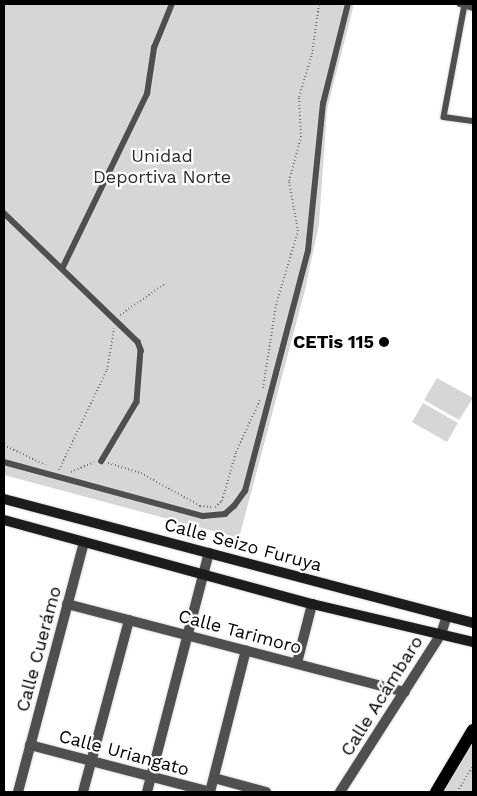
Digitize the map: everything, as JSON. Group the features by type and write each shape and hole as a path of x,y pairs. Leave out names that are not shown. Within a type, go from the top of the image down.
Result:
{"main road":[{"path":"436,792 473,730"}],"street":[{"name":"Calle Seizo Furuya","path":"4,499 473,623"},
{"path":"4,520 312,604 473,642"},
{"name":"Calle Cuerámo","path":"18,792 84,543"},
{"path":"147,792 209,553"},
{"name":"Calle Tarimoro","path":"67,604 405,692"},
{"path":"297,663 312,604"},
{"name":"Calle Acámbaro","path":"340,792 405,692 440,634 447,616"},
{"path":"82,792 129,620"},
{"path":"210,792 246,650"},
{"name":"Calle Uriangato","path":"30,745 210,792"},
{"path":"214,778 266,792"}],"lane":[{"path":"62,269 147,94 154,48 172,4"},
{"path":"4,462 57,474 203,516 226,514 245,492 308,251 323,104 348,4"},
{"path":"473,8 462,5 444,117 473,121"},
{"path":"4,213 116,320 141,350 137,402 102,461"}],"path":[{"path":"262,391 270,332 298,231 289,181 301,137 299,97 312,54 319,4"},
{"path":"57,474 107,370 116,320 127,307 166,284"},
{"path":"4,445 57,474 102,461 141,473 200,506 216,506 261,398"},
{"path":"457,792 473,766"}],"green space":[{"name":"Unidad Deportiva Norte","path":"4,4 354,4 327,109 319,224 305,290 239,538 4,475"},
{"path":"437,378 473,398 459,420 424,400"},
{"path":"423,403 458,423 447,442 412,422"},
{"path":"473,743 473,792 443,792"}],"place":[{"name":"CETis 115","path":"384,342"}]}
